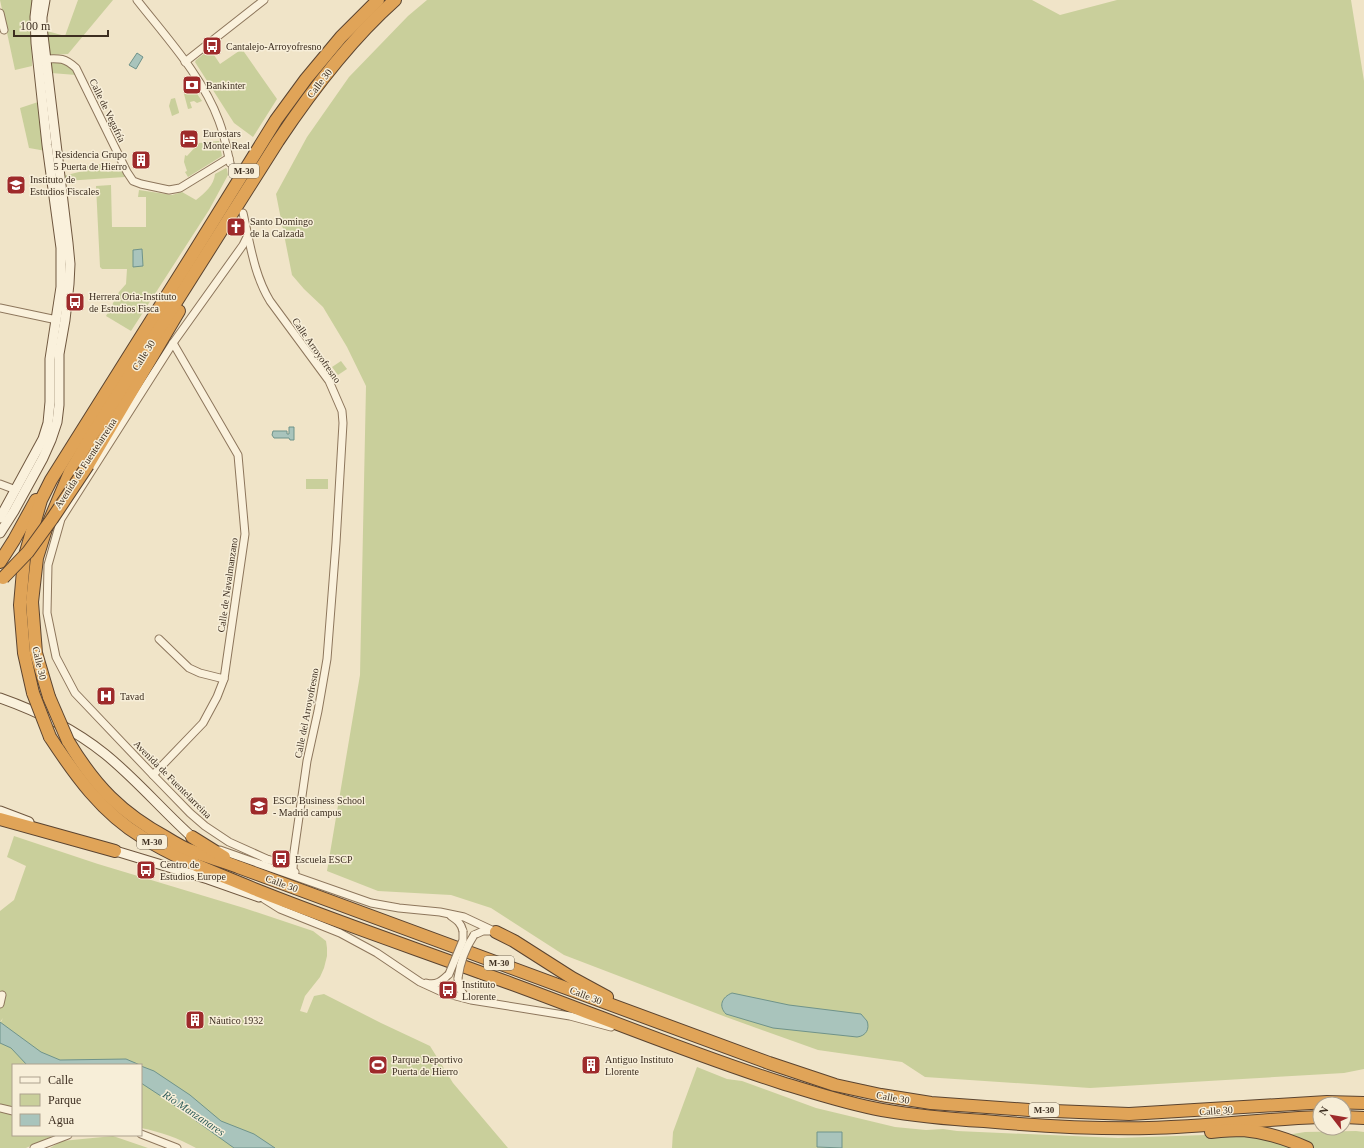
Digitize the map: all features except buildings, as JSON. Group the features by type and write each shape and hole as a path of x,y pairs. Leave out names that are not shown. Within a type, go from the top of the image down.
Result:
{"highway":[{"name":"Calle 30","path":"378,0 341,37 306,79 276,120 51,480 41,500 24,559 20,605 23,646 33,693 50,736 70,768 84,786 104,807 136,833 186,860 288,902 564,1003 638,1032 757,1075 830,1098 881,1110 934,1118 1036,1126 1150,1128 1278,1118 1312,1117"},
{"name":"Calle 30","path":"395,0 354,41 309,95 278,141 241,208 88,441 70,472 46,529 37,558 32,602 36,653 49,697 68,741 94,781 127,813 147,827 190,851 238,867 769,1063 835,1084 881,1095 931,1103 1029,1110 1129,1114 1320,1103 1364,1104"},
{"path":"2,579 28,552 88,465 241,208"},
{"path":"0,562 37,499 51,480"},
{"path":"0,819 115,851"},
{"path":"192,837 238,867"},
{"path":"264,898 288,902"},
{"path":"496,932 514,941 572,978 604,996 662,1018 684,1032"},
{"path":"611,1027 638,1032"},
{"path":"1352,1117 1364,1118"},
{"path":"1150,1128 1170,1133 1242,1130 1270,1135 1307,1148"}],"main road":[{"path":"0,518 43,439 48,423 50,402 50,359 62,287 62,259 47,145 36,43 35,17 37,0"},
{"path":"0,533 14,511 47,449 54,431 58,413 59,354 68,301 70,264 45,59 42,17 45,0"},
{"path":"0,698 32,711 68,729 92,744 125,772 192,837"},
{"path":"0,811 115,851 208,879 264,898"}],"street":[{"path":"137,0 186,62 264,0"},
{"path":"141,0 144,9"},
{"path":"0,14 4,30"},
{"name":"Calle de Vegafría","path":"45,59 58,58 69,61 76,68 127,172 133,181 169,190 180,188 230,160 219,122 196,77 186,62"},
{"name":"Calle Arroyofresno","path":"241,208 262,288 329,381 342,411 334,578"},
{"name":"Avenida de Fuentelarreina","path":"248,235 246,240 173,343 61,519 48,565 47,613 56,657 75,693 190,813 205,826 229,842 269,860"},
{"path":"238,251 250,247"},
{"path":"0,308 57,320"},
{"name":"Calle de Navalmanzano","path":"153,775 203,723 217,697 224,679 245,534 238,455 173,343"},
{"path":"0,484 16,490"},
{"name":"Calle del Arroyofresno","path":"293,869 307,761 327,659 334,578"},
{"path":"159,639 189,668 224,679"},
{"path":"192,837 229,853 372,903 399,908 440,912 464,917 496,932"},
{"name":"Calle del Arroyofresno","path":"286,865 294,852"},
{"name":"Avenida de Fuentelarreina","path":"229,853 269,860 286,865 304,878"},
{"path":"264,898 280,909 340,933 372,950 420,982 444,993 471,1000 570,1016 611,1027"},
{"path":"420,982 436,984 443,980 449,974 463,940 462,926 459,922 440,912"},
{"path":"471,1000 465,996 458,985 459,970 474,935 483,931 496,932"},
{"path":"0,1004 2,995"},
{"path":"0,1108 12,1111"},
{"path":"142,1134 177,1148"},
{"path":"34,1148 65,1136"}],"green space":[{"path":"0,0 33,0 31,21 32,66 15,70"},
{"path":"78,0 113,0 68,54 48,55 47,31 65,36"},
{"path":"427,0 1032,0 1060,15 1117,0 1351,0 1364,81 1364,1069 1344,1073 1090,1088 925,1077 902,1062 818,1050 726,1017 564,955 491,908 451,895 378,891 327,871 360,675 366,386 347,347 323,307 292,275 276,194 307,137 349,77 408,16"},
{"path":"210,49 220,64 242,49 277,99 253,137 234,123 195,62"},
{"path":"57,61 68,66 76,75 51,73 50,63"},
{"path":"193,88 202,101 197,103 194,101 190,102 192,108 188,109 184,94"},
{"path":"175,98 179,113 172,116 169,106 171,99"},
{"path":"41,101 46,151 29,148 20,108"},
{"path":"219,141 222,156 188,177 185,172 187,171 184,162 185,155 187,156 199,143"},
{"path":"102,164 103,171 119,165 125,177 65,181 63,176 87,170 87,166"},
{"path":"226,168 228,175 209,210 131,331 106,316 119,292 126,284 127,269 102,269 100,267 96,186 111,185 112,227 146,227 146,197 138,197 139,190 172,195 182,192 196,200 206,192 213,182 215,174"},
{"path":"341,361 347,369 338,375 332,367"},
{"path":"306,479 328,479 328,489 306,489"},
{"path":"14,836 98,864 244,908 313,931 326,941 327,956 320,977 305,996 300,1011 307,1013 314,996 324,994 430,1046 453,1083 508,1148 196,1148 183,1141 156,1131 142,1128 142,1064 12,1064 12,1136 53,1136 26,1148 0,1148 0,1024 3,1018 0,1022 0,911 14,900 26,866 7,857"},
{"path":"697,1067 727,1079 742,1081 816,1108 895,1127 926,1130 943,1129 957,1131 1118,1138 1234,1134 1269,1138 1312,1132 1312,1136 1352,1136 1352,1131 1356,1131 1364,1132 1364,1148 672,1148 673,1132"},
{"path":"113,1136 148,1148 50,1148 62,1141"}],"water":[{"path":"137,53 143,57 136,69 129,65"},
{"path":"142,249 143,266 133,267 133,250"},
{"path":"289,427 294,427 294,440 290,440 289,438 274,438 272,435 273,431 287,431 287,434 289,434"},
{"path":"732,993 789,1005 861,1014 867,1021 868,1029 865,1034 857,1037 773,1028 726,1014 722,1008 722,1002"},
{"path":"0,1022 41,1052 60,1060 126,1059 138,1064 26,1064 11,1048 0,1043"},
{"name":"Río Manzanares","path":"142,1066 154,1071 190,1095 221,1121 254,1134 275,1148 234,1148 142,1084"},
{"path":"817,1132 842,1132 842,1148 817,1147"}],"tunnel":[{"path":"231,163 236,186"}],"place":[{"name":"Cantalejo-Arroyofresno","path":"212,46"},
{"name":"Bankinter","path":"192,85"},
{"name":"Eurostars Monte Real","path":"189,139"},
{"name":"Residencia Grupo 5 Puerta de Hierro","path":"141,160"},
{"name":"Instituto de Estudios Fiscales","path":"16,185"},
{"name":"Santo Domingo de la Calzada","path":"236,227"},
{"name":"Herrera Oria-Instituto de Estudios Fisca","path":"75,302"},
{"name":"Tavad","path":"106,696"},
{"name":"ESCP Business School - Madrid campus","path":"259,806"},
{"name":"Escuela ESCP","path":"281,859"},
{"name":"Centro de Estudios Europe","path":"146,870"},
{"name":"Instituto Llorente","path":"448,990"},
{"name":"Náutico 1932","path":"195,1020"},
{"name":"Parque Deportivo Puerta de Hierro","path":"378,1065"},
{"name":"Antiguo Instituto Llorente","path":"591,1065"}]}
